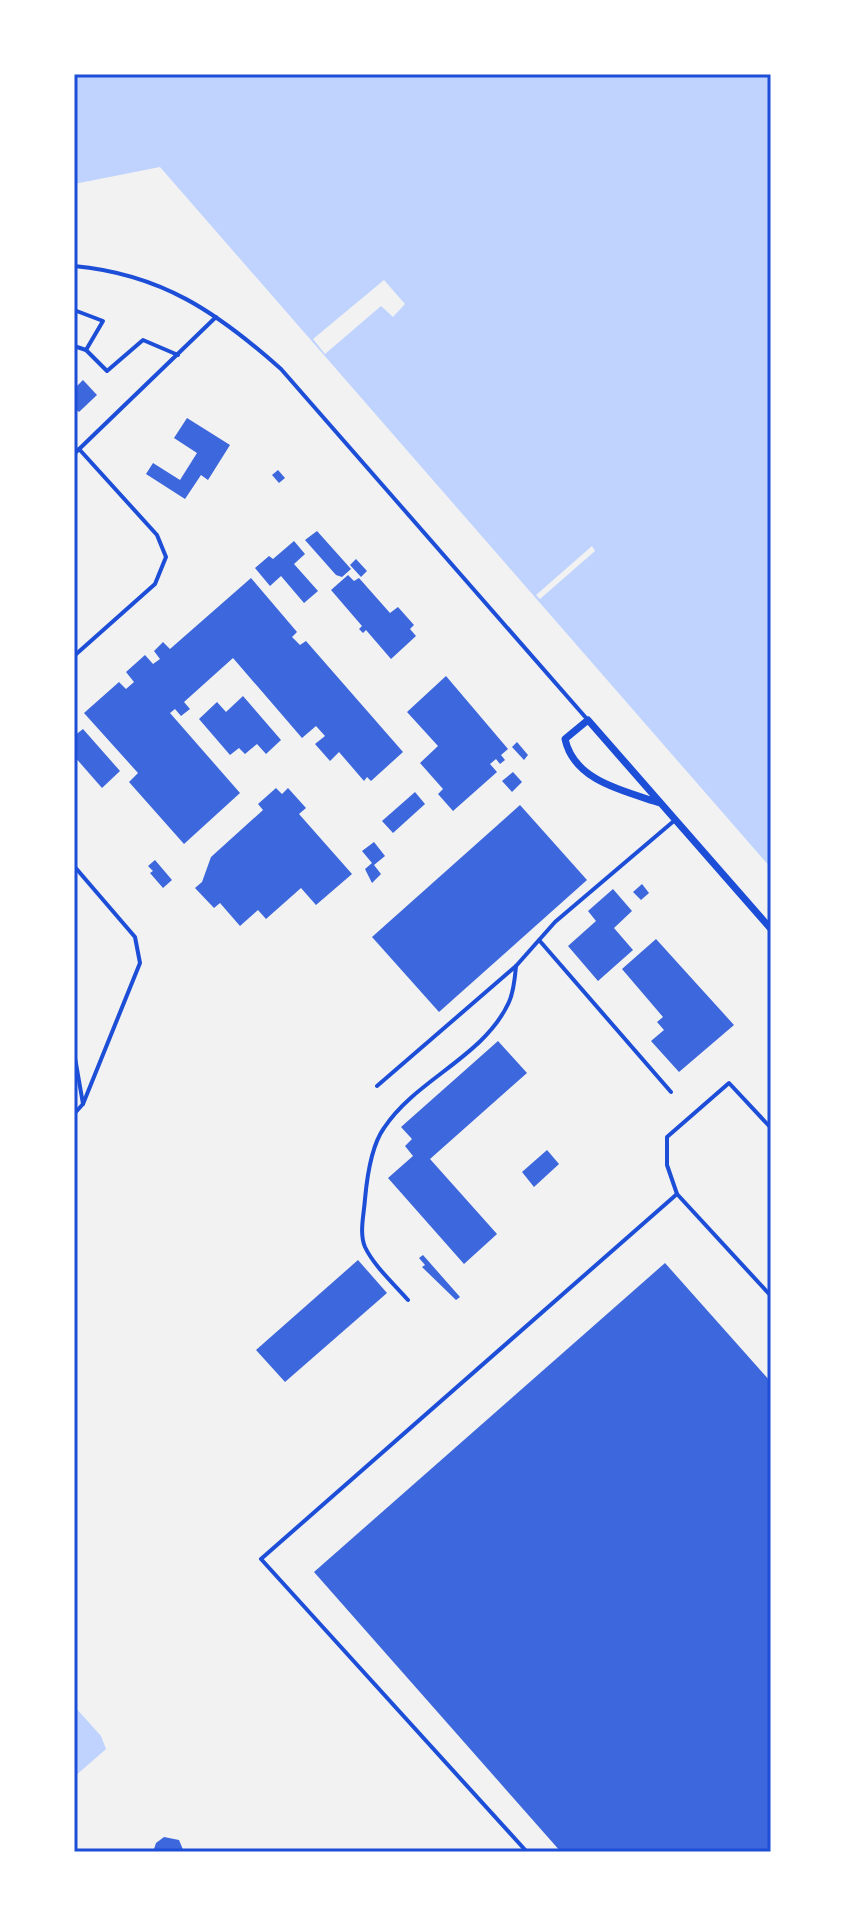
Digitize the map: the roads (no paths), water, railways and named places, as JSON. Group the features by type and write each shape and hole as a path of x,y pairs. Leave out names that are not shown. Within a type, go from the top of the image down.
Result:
{"street":[{"path":"660,803 600,782 569,756 565,739 588,720 771,929"}],"lane":[{"path":"74,266 102,269 151,282 217,316 281,369 588,720"},
{"path":"74,310 103,321 86,350"},
{"path":"74,454 217,316"},
{"path":"74,346 86,350 107,371 143,340 178,355"},
{"path":"74,656 155,584 166,557 157,535 79,449"},
{"path":"377,1086 516,966 555,922 675,820"},
{"path":"74,866 135,937 140,963 83,1104 74,1114"},
{"path":"539,940 671,1092"},
{"path":"408,1300 366,1248 362,1235 367,1181 377,1145 382,1130 396,1113 482,1038 502,1014 511,999 516,966"},
{"path":"74,1052 83,1104"},
{"path":"771,1128 729,1083 667,1137 667,1165 677,1194 771,1296"},
{"path":"527,1852 261,1559 677,1194"}],"water":[{"path":"74,74 771,74 771,868 160,167 74,184"},
{"path":"74,1706 101,1736 106,1749 74,1777"}]}
